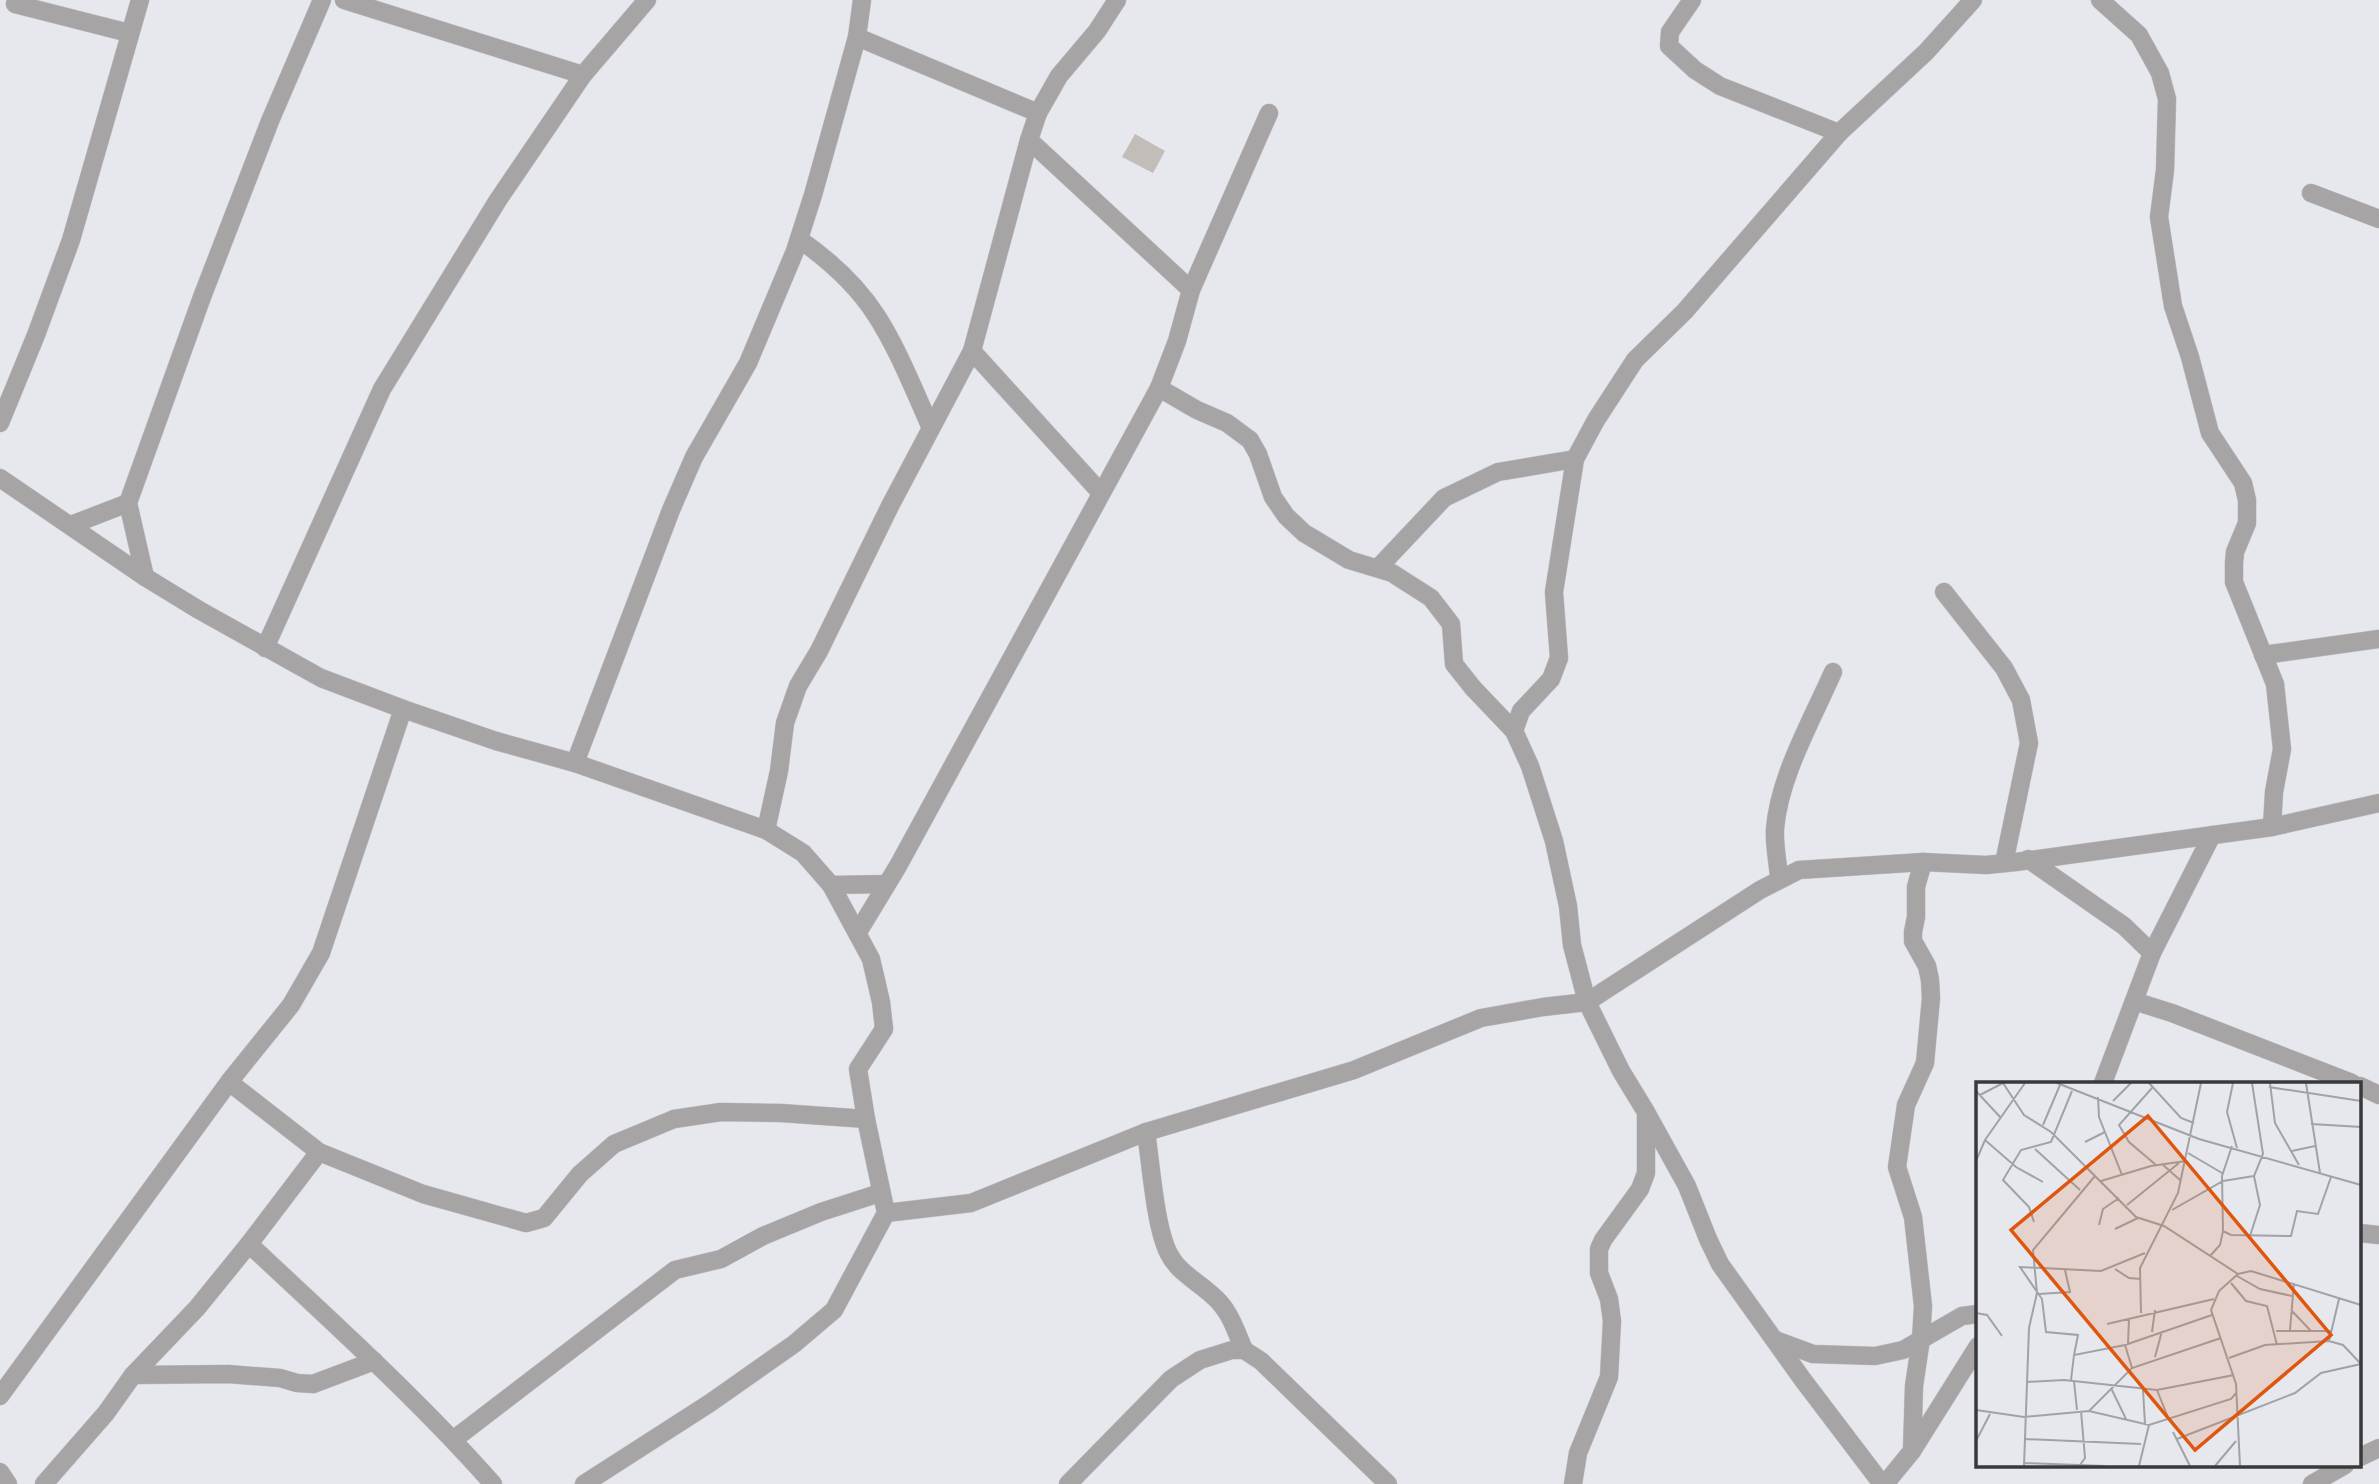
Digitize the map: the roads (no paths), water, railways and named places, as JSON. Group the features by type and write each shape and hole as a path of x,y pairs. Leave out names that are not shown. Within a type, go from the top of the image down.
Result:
{"street":[{"path":"0,423 71,240 140,0"},
{"path":"145,577 128,503 270,121 322,0"},
{"path":"344,0 583,75"},
{"path":"265,648 382,389 498,200 583,75 647,0"},
{"path":"575,763 694,457 748,363 799,239 857,37 862,0"},
{"path":"766,830 779,771 785,723 798,686 972,351 1038,113 1059,76 1097,31 1117,0"},
{"path":"1692,0 1670,32 1669,46 1695,71 1720,86 1839,133"},
{"path":"1514,731 1521,712 1552,679 1559,658 1554,592 1575,459 1596,420 1635,360 1685,311 1839,133 1926,52 1973,0"},
{"path":"2100,0 2139,35 2160,73 2167,99 2165,170 2159,217 2173,306 2210,433 2242,482 2247,500 2247,523 2235,552 2234,582 2275,684 2282,749 2274,792 2272,827"},
{"path":"15,4 129,33"},
{"path":"857,37 1038,113"},
{"path":"858,932 1160,388 1177,341 1191,289 1269,113"},
{"path":"1029,141 1191,289"},
{"path":"2311,193 2379,219"},
{"path":"799,239 824,256 851,283 876,316 932,428"},
{"path":"972,351 1101,493"},
{"path":"1160,388 1227,423 1250,440 1258,454 1273,497 1286,516 1304,533 1349,560 1392,573 1431,598 1451,624 1454,664 1514,731 1530,766 1554,841 1568,906 1572,945 1587,1002 1621,1071 1687,1186 1720,1264 1774,1340 1884,1484 1912,1451 1976,1349"},
{"path":"1378,568 1444,498 1498,472 1575,459"},
{"path":"0,478 145,577 321,678 496,741 575,763 766,830 803,853 831,885 871,960 884,1022 882,1034 858,1069 886,1213 834,1310 794,1344 710,1403 584,1484"},
{"path":"71,525 128,503"},
{"path":"1944,592 2004,668 2021,701 2029,743 2004,863"},
{"path":"2263,655 2379,639"},
{"path":"1779,878 1775,831 1781,798 1790,770 1833,672"},
{"path":"0,1396 229,1082 291,1005 321,953 403,709"},
{"path":"886,1213 971,1203 1146,1132 1354,1070 1481,1018 1587,1002 1779,878 1799,870 1923,862 2004,863 2272,827 2379,803"},
{"path":"2103,1082 2152,953 2212,835"},
{"path":"2028,859 2124,926 2152,953"},
{"path":"1912,1451 1914,1386 1923,1306 1913,1217 1896,1167 1906,1105 1926,1063 1930,980 1927,967 1913,941 1916,887 1923,862"},
{"path":"831,885 887,884"},
{"path":"2134,1001 2172,1013 2349,1082"},
{"path":"229,1082 319,1152 423,1194 526,1223 544,1218 580,1174 614,1144 674,1119 721,1112 866,1119"},
{"path":"2362,1087 2379,1094"},
{"path":"1573,1484 1578,1453 1609,1377 1612,1321 1609,1299 1599,1273 1599,1249 1640,1189 1646,1173 1646,1112"},
{"path":"1146,1132 1161,1228 1169,1255 1185,1274 1214,1296 1229,1313 1244,1350"},
{"path":"44,1484 106,1413 133,1376 197,1308 319,1152"},
{"path":"453,1440 675,1270 722,1259 763,1236 821,1212 880,1193"},
{"path":"249,1244 374,1361 493,1484"},
{"path":"1774,1340 1813,1354 1875,1356 1903,1350 1962,1317 1976,1314"},
{"path":"1068,1484 1171,1379 1200,1360 1231,1350 1244,1350 1261,1361 1388,1484"},
{"path":"133,1376 228,1374 280,1378 313,1384 374,1361"},
{"path":"2362,1456 2379,1448"},
{"path":"2312,1484 2343,1466"},
{"path":"0,1472 8,1484"}]}
